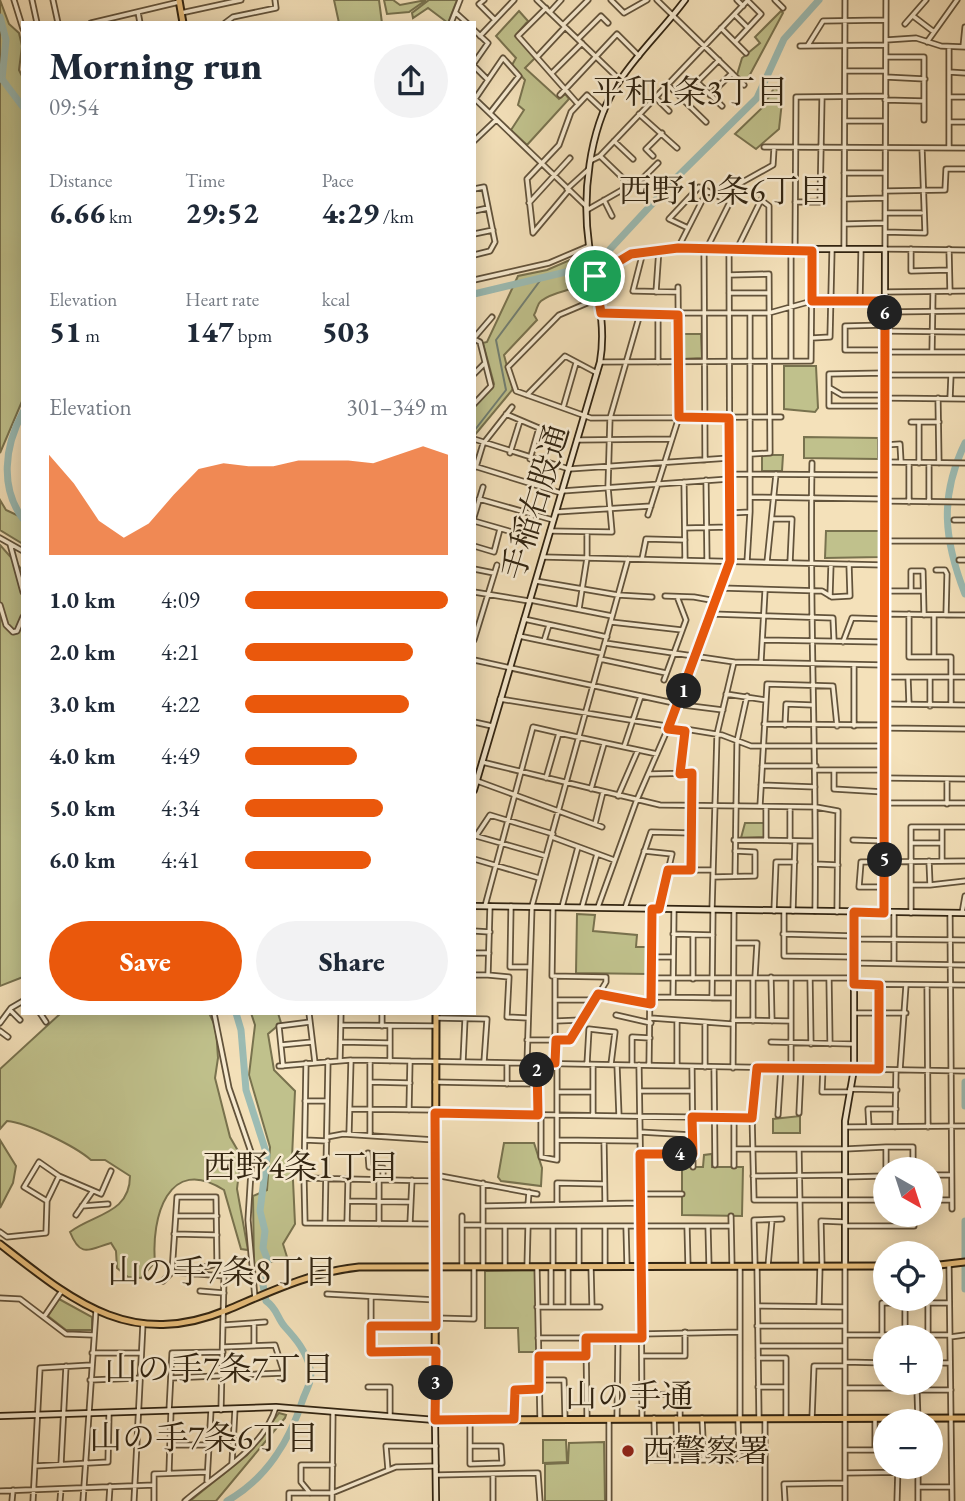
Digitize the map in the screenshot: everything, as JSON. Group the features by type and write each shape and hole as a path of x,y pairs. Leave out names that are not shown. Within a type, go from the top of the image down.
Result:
{"main road":[{"path":"179,1 183,21"},
{"path":"435,1420 436,1016"},
{"path":"0,1244 61,1292 96,1311 143,1323 186,1323 224,1311 293,1281 322,1272 359,1267 873,1266"},
{"path":"943,1265 962,1262"},
{"name":"山の手通","path":"435,1420 873,1418"},
{"name":"山の手通","path":"943,1418 965,1418"}],"street":[{"path":"15,0 21,22"},
{"path":"32,0 37,21"},
{"path":"53,0 58,21"},
{"path":"181,13 241,0"},
{"path":"228,21 233,17 276,8 275,0"},
{"path":"452,21 460,0"},
{"path":"484,0 479,5 495,20"},
{"path":"480,36 514,0"},
{"path":"537,0 620,80"},
{"path":"550,12 561,0"},
{"path":"538,56 588,0"},
{"path":"611,0 624,13 647,0"},
{"path":"657,0 744,85"},
{"path":"476,280 549,263 590,248 587,209 591,169 604,111 620,80 685,0"},
{"path":"737,0 743,6"},
{"path":"775,0 783,8"},
{"path":"844,250 845,0"},
{"path":"884,913 886,0"},
{"path":"905,24 926,0"},
{"path":"927,42 957,0"},
{"path":"102,21 179,1"},
{"path":"592,160 600,156 748,1 761,14 735,42"},
{"path":"545,8 519,36 579,104"},
{"path":"138,12 140,21"},
{"path":"457,13 465,21"},
{"path":"734,14 748,28"},
{"path":"552,72 601,16 608,23"},
{"path":"913,16 934,32"},
{"path":"808,45 823,21 886,20"},
{"path":"800,46 916,38 949,47 964,47 965,27"},
{"path":"721,28 746,53"},
{"path":"476,32 488,43 476,61"},
{"path":"560,95 617,34 639,56"},
{"path":"949,47 949,148"},
{"path":"886,57 924,57 924,120"},
{"path":"476,98 503,58 519,76 490,114"},
{"path":"719,60 697,82 722,106"},
{"path":"476,66 488,80"},
{"path":"845,71 886,71"},
{"path":"950,72 965,73"},
{"path":"710,95 732,73"},
{"path":"886,77 925,79"},
{"path":"667,84 706,122"},
{"path":"591,169 551,207 533,233 527,179 559,145 571,112 587,95 604,111"},
{"path":"795,202 820,202 822,96"},
{"path":"791,361 796,97 845,96 924,101"},
{"path":"655,97 669,111"},
{"path":"949,97 965,97"},
{"path":"476,100 587,209"},
{"path":"639,114 677,148"},
{"path":"476,139 496,120"},
{"path":"845,121 885,121"},
{"path":"949,122 965,122"},
{"path":"653,156 646,149 662,133"},
{"path":"614,141 633,159"},
{"path":"764,146 965,148"},
{"path":"705,460 705,248 739,184 773,165 774,147"},
{"path":"885,232 925,233 922,213 922,148"},
{"path":"600,156 630,185"},
{"path":"528,203 570,158"},
{"path":"587,209 643,178 658,163"},
{"path":"885,191 945,190 946,169 965,169"},
{"path":"844,173 885,173"},
{"path":"476,188 484,187 495,242 490,251 476,254"},
{"path":"688,228 669,219 699,187 730,202"},
{"path":"678,248 707,191"},
{"path":"844,198 885,198"},
{"path":"604,200 612,216"},
{"path":"737,249 761,200 769,205 769,249"},
{"path":"476,211 488,208"},
{"path":"885,212 922,213"},
{"path":"844,224 885,223"},
{"path":"476,234 493,230"},
{"name":"手稲右股通","path":"476,784 600,362 601,313 590,248"},
{"path":"656,292 659,249"},
{"path":"598,907 637,800 679,703 730,561 729,249"},
{"path":"911,249 911,271 949,270"},
{"path":"949,249 950,292"},
{"path":"644,250 633,291 678,289 679,417 648,515"},
{"path":"595,276 623,257 644,250 965,250"},
{"path":"812,338 830,337 832,250"},
{"path":"860,301 861,250"},
{"path":"600,362 811,361 812,251"},
{"path":"729,275 769,274 770,453 751,454"},
{"path":"885,292 965,292"},
{"path":"932,352 933,292"},
{"path":"729,293 769,293"},
{"path":"599,298 559,315 508,367 516,391 585,416 781,417"},
{"path":"601,313 750,314 769,313 812,301 885,301"},
{"path":"885,313 965,311"},
{"path":"550,531 612,532 608,487 610,418 640,314"},
{"path":"657,314 658,362"},
{"path":"747,562 751,454 750,314"},
{"path":"476,336 492,317"},
{"path":"965,332 845,326 845,350 965,352"},
{"path":"476,339 480,342 491,386 476,402"},
{"path":"527,395 565,356 597,373"},
{"path":"563,408 576,362"},
{"path":"476,372 485,363"},
{"path":"885,406 829,406 830,374 965,375"},
{"path":"950,399 951,375"},
{"path":"830,388 842,395 965,399"},
{"path":"938,398 939,463"},
{"path":"476,464 483,444 512,407"},
{"path":"506,414 539,428 530,459"},
{"path":"510,453 520,421"},
{"path":"911,422 939,422"},
{"path":"919,422 919,463"},
{"path":"577,440 672,439"},
{"path":"476,440 569,470 729,458"},
{"path":"884,444 900,444 901,463"},
{"path":"884,463 964,462"},
{"path":"812,463 811,663 816,768 815,911"},
{"path":"909,463 909,502"},
{"path":"929,463 929,502"},
{"path":"476,467 562,492 750,474 884,475"},
{"path":"767,562 776,474"},
{"path":"706,480 706,561"},
{"path":"684,482 685,560"},
{"path":"476,512 483,487"},
{"path":"750,497 965,502"},
{"path":"480,499 553,520"},
{"path":"556,512 651,506"},
{"path":"730,513 750,512"},
{"path":"476,520 526,536 532,514"},
{"path":"772,519 792,519 790,563"},
{"path":"954,520 965,520"},
{"path":"685,528 730,527"},
{"path":"476,547 494,552 500,528"},
{"path":"579,609 587,558 587,532"},
{"path":"0,538 21,550"},
{"path":"642,559 646,539 685,540"},
{"path":"884,541 965,541"},
{"path":"10,544 21,585"},
{"path":"543,557 884,565"},
{"path":"527,1063 532,906 628,559"},
{"path":"959,560 965,560"},
{"path":"830,596 831,564"},
{"path":"721,588 811,591 830,596 850,596 849,564"},
{"path":"476,632 497,565"},
{"path":"476,569 494,573"},
{"path":"936,570 945,570 947,574 946,615"},
{"path":"911,591 911,571 923,571 924,615"},
{"path":"536,581 618,595 652,597"},
{"path":"761,662 765,591"},
{"path":"884,591 923,592"},
{"path":"476,592 612,615"},
{"path":"665,596 716,601"},
{"path":"664,680 686,620 678,599"},
{"path":"0,604 6,625 13,632 17,632 21,622"},
{"path":"712,614 833,618 834,642"},
{"path":"843,642 852,618 909,614 965,615"},
{"path":"909,614 909,657 951,657 950,705"},
{"path":"476,615 481,616"},
{"path":"934,615 934,657"},
{"path":"524,619 607,637"},
{"path":"611,622 682,631"},
{"path":"544,640 549,625"},
{"path":"519,636 601,653"},
{"path":"763,640 884,642"},
{"path":"604,643 734,662 884,665"},
{"path":"600,659 666,674"},
{"path":"476,660 723,710"},
{"path":"712,998 717,734 734,662"},
{"path":"854,726 855,664"},
{"path":"884,677 965,677"},
{"path":"908,677 909,704"},
{"path":"930,677 930,706"},
{"path":"760,806 767,684 833,686 837,726"},
{"path":"726,694 766,700"},
{"path":"624,747 641,695"},
{"path":"735,876 737,741 747,696"},
{"path":"500,699 587,711 668,729 717,734 763,746 884,746"},
{"path":"785,725 786,704 813,705"},
{"path":"885,704 965,705"},
{"path":"476,722 492,726"},
{"path":"764,724 965,729"},
{"path":"488,975 488,906 495,865 533,727 657,754"},
{"path":"680,774 685,731"},
{"path":"546,778 559,733"},
{"path":"591,789 604,743"},
{"path":"618,796 638,750"},
{"path":"482,762 660,805 816,807 838,811 837,912"},
{"path":"762,766 884,770"},
{"path":"834,770 834,789 884,792"},
{"path":"649,774 692,773 691,870"},
{"path":"885,778 965,779"},
{"path":"947,779 947,804"},
{"path":"477,781 602,827"},
{"path":"761,785 816,786"},
{"path":"594,824 603,792"},
{"path":"885,803 965,803"},
{"path":"766,807 766,840"},
{"path":"790,807 794,862 793,911"},
{"path":"476,834 490,815 552,835 614,860"},
{"path":"911,913 911,827 965,827"},
{"path":"942,827 942,861"},
{"path":"625,908 651,832 692,833"},
{"path":"476,835 546,856"},
{"path":"734,840 815,841"},
{"path":"853,840 884,841"},
{"path":"911,843 942,843"},
{"path":"562,907 579,847"},
{"path":"713,877 755,876 755,852 734,850"},
{"path":"645,851 672,854 659,909"},
{"path":"582,907 597,854"},
{"path":"884,887 859,887 861,862 911,859 965,861"},
{"path":"476,860 540,878"},
{"path":"929,861 930,885"},
{"path":"774,911 776,862 794,862"},
{"path":"815,864 838,864"},
{"path":"668,870 713,870"},
{"path":"911,885 965,881"},
{"path":"476,906 964,913 965,895"},
{"path":"511,906 510,967 530,967"},
{"path":"537,1063 541,1157 544,1160 557,1160 556,1000 555,976 552,976 554,907"},
{"path":"649,1065 652,909"},
{"path":"673,997 674,909"},
{"path":"733,1068 734,910"},
{"path":"784,911 784,957 965,965"},
{"path":"845,1501 844,1176 845,1127 854,1069 854,912"},
{"path":"894,913 894,963"},
{"path":"950,913 952,1209"},
{"path":"476,931 490,932"},
{"path":"673,933 713,935"},
{"path":"783,934 965,940"},
{"path":"693,935 693,979"},
{"path":"734,943 757,943 753,1021"},
{"path":"476,953 489,953"},
{"path":"651,957 673,957"},
{"path":"476,975 509,977 507,1017 528,1018"},
{"path":"527,1040 570,1040 606,977 555,976"},
{"path":"771,977 772,1021"},
{"path":"651,978 830,978 879,985 965,985"},
{"path":"791,978 791,1067"},
{"path":"810,978 811,1044"},
{"path":"830,978 830,1044"},
{"path":"879,985 879,1069"},
{"path":"895,1127 898,1070 906,1013 906,985"},
{"path":"927,985 928,1127"},
{"path":"598,994 651,1004"},
{"path":"651,997 733,998"},
{"path":"556,1000 594,1000"},
{"path":"0,1023 10,1010 21,1002"},
{"path":"10,1010 20,1020"},
{"path":"854,1013 906,1013"},
{"path":"41,1015 46,1022"},
{"path":"214,1015 229,1088 252,1155 248,1220 258,1296"},
{"path":"309,1015 314,1063"},
{"path":"340,1061 341,1015"},
{"path":"382,1015 382,1026"},
{"path":"616,1015 651,1020 705,1022 791,1021"},
{"path":"436,1016 487,1019 484,1062"},
{"path":"463,1062 465,1019"},
{"path":"556,1021 583,1020"},
{"path":"677,1020 677,1066"},
{"path":"310,1022 279,1026 281,1066 351,1060 965,1071"},
{"path":"705,1022 705,1067"},
{"path":"341,1025 436,1026"},
{"path":"390,1026 390,1061"},
{"path":"587,1064 589,1029 615,1032 611,1064"},
{"path":"0,1031 8,1037"},
{"path":"632,1065 632,1037 650,1038"},
{"path":"281,1045 312,1042"},
{"path":"341,1042 390,1043"},
{"path":"771,1042 854,1044"},
{"path":"349,1134 351,1060"},
{"path":"370,1061 370,1135"},
{"path":"410,1061 410,1110"},
{"path":"325,1223 328,1062"},
{"path":"306,1063 305,1223 435,1224"},
{"path":"507,1063 507,1084"},
{"path":"593,1064 593,1115"},
{"path":"617,1064 618,1116"},
{"path":"639,1065 642,1419"},
{"path":"692,1067 693,1167"},
{"path":"714,1067 715,1165"},
{"path":"778,1115 780,1067"},
{"path":"757,1068 752,1118 754,1200 873,1200"},
{"path":"799,1114 801,1068"},
{"path":"823,1068 822,1092 897,1090"},
{"path":"370,1082 410,1083"},
{"path":"435,1082 537,1084"},
{"path":"640,1091 692,1091"},
{"path":"557,1092 593,1092"},
{"path":"305,1101 327,1101"},
{"path":"869,1127 868,1109 896,1108"},
{"path":"350,1109 752,1118"},
{"path":"734,1118 734,1166"},
{"path":"845,1127 964,1126"},
{"path":"640,1132 692,1135"},
{"path":"305,1140 349,1134 385,1139 435,1140"},
{"path":"557,1140 640,1141"},
{"path":"604,1141 604,1203"},
{"path":"886,1147 886,1157"},
{"path":"734,1149 913,1147 913,1157"},
{"path":"944,1147 952,1147"},
{"path":"799,1149 801,1266"},
{"path":"368,1153 369,1167 383,1167 379,1224"},
{"path":"640,1154 693,1154"},
{"path":"47,1201 24,1187 39,1163 59,1176 101,1194 111,1171"},
{"path":"943,1175 951,1175"},
{"path":"0,1232 7,1237 46,1233 47,1201 59,1176"},
{"path":"753,1176 873,1176"},
{"path":"304,1178 435,1178 483,1183 537,1194"},
{"path":"347,1223 348,1179"},
{"path":"410,1223 412,1180"},
{"path":"483,1183 483,1267"},
{"path":"557,1203 557,1184 604,1184"},
{"path":"76,1215 92,1192"},
{"path":"528,1192 528,1205"},
{"path":"640,1194 682,1194"},
{"path":"163,1281 172,1272 177,1197 216,1197 217,1264 192,1270 191,1274"},
{"path":"943,1200 951,1200"},
{"path":"348,1201 410,1202"},
{"path":"483,1206 640,1203"},
{"path":"82,1206 108,1204"},
{"path":"176,1216 217,1216"},
{"path":"462,1216 463,1267"},
{"path":"731,1216 732,1266"},
{"path":"768,1266 772,1219"},
{"path":"765,1501 765,1456 758,1387 754,1220 782,1219"},
{"path":"819,1306 821,1221 873,1225"},
{"path":"462,1225 731,1226"},
{"path":"687,1226 688,1266"},
{"path":"708,1226 709,1266"},
{"path":"505,1227 505,1266"},
{"path":"527,1267 528,1227"},
{"path":"551,1307 553,1227"},
{"path":"579,1227 579,1267"},
{"path":"605,1227 605,1266"},
{"path":"626,1227 627,1266"},
{"path":"174,1234 217,1235"},
{"path":"949,1264 951,1501"},
{"path":"739,1457 740,1266"},
{"path":"436,1318 474,1319 474,1267"},
{"path":"537,1267 540,1419"},
{"path":"568,1267 568,1307"},
{"path":"591,1267 592,1307"},
{"path":"172,1272 224,1276 221,1409"},
{"path":"200,1291 224,1293"},
{"path":"44,1317 61,1292"},
{"path":"327,1294 436,1300"},
{"path":"371,1297 371,1352 436,1351"},
{"path":"0,1298 20,1299 66,1334 93,1335"},
{"path":"943,1303 949,1303"},
{"path":"758,1306 845,1307"},
{"path":"537,1307 600,1307"},
{"path":"83,1501 96,1311"},
{"path":"224,1325 265,1322"},
{"path":"134,1501 143,1323"},
{"path":"254,1323 254,1346"},
{"path":"371,1326 436,1326"},
{"path":"757,1326 845,1326"},
{"path":"538,1338 618,1338 685,1332 740,1332"},
{"path":"642,1356 685,1356 685,1332"},
{"path":"845,1335 873,1336"},
{"path":"943,1336 965,1335"},
{"path":"586,1338 587,1418"},
{"path":"617,1418 618,1338"},
{"path":"169,1473 170,1411 171,1378 172,1353 275,1345 284,1373 171,1378"},
{"path":"758,1346 845,1346"},
{"path":"92,1353 141,1353"},
{"path":"539,1356 586,1356"},
{"path":"758,1357 786,1358 786,1418"},
{"path":"812,1418 814,1366 873,1363"},
{"path":"943,1363 950,1363"},
{"path":"33,1501 40,1368 91,1365"},
{"path":"61,1464 66,1366"},
{"path":"90,1380 140,1378"},
{"path":"539,1380 565,1380 565,1419"},
{"path":"368,1387 390,1387 390,1416"},
{"path":"758,1387 786,1387"},
{"path":"845,1388 873,1388"},
{"path":"514,1419 515,1390 539,1389"},
{"path":"918,1409 917,1390 951,1390"},
{"path":"642,1395 680,1394 677,1460"},
{"path":"185,1501 245,1453 271,1421 276,1407"},
{"name":"山の手通","path":"0,1416 276,1407 435,1420"},
{"path":"232,1463 235,1409"},
{"path":"207,1482 211,1410"},
{"path":"332,1501 333,1412"},
{"path":"35,1466 108,1462 109,1414"},
{"path":"609,1418 609,1501"},
{"path":"702,1418 704,1460"},
{"path":"654,1419 654,1460 765,1456"},
{"path":"435,1420 436,1501"},
{"path":"470,1420 470,1446 470,1464 502,1463 501,1446 470,1446"},
{"path":"170,1446 209,1445"},
{"path":"387,1469 386,1446 436,1447"},
{"path":"846,1450 873,1450"},
{"path":"310,1493 301,1482 301,1465 333,1465"},
{"path":"289,1501 289,1493 332,1493 387,1469 436,1466"},
{"path":"846,1474 873,1471"},
{"path":"153,1501 154,1474 207,1472"},
{"path":"436,1475 538,1474 540,1501"},
{"path":"493,1501 494,1475"},
{"path":"897,1501 898,1479"},
{"path":"918,1479 918,1501"},
{"path":"785,1501 785,1484 845,1483"},
{"path":"0,1490 154,1485"},
{"path":"109,1501 110,1486"},
{"path":"918,1487 951,1487"},
{"path":"60,1501 61,1489"},
{"path":"12,1501 13,1490"}],"green space":[{"path":"0,0 9,24 19,33 21,42 21,404 0,453"},
{"path":"334,0 379,0 382,21 339,21"},
{"path":"384,0 393,0 400,5 426,0 409,12 387,14"},
{"path":"429,0 457,0 449,21 428,8 413,18 412,13"},
{"path":"519,11 528,21 515,36 536,57 525,68 559,99 565,94 569,99 527,145 511,130 524,110 518,105 525,80 512,65 516,58 496,36"},
{"path":"781,11 783,13 746,82 737,75 742,58 760,43 755,37"},
{"path":"774,88 783,92 779,129 756,149 735,134 763,107"},
{"path":"586,253 592,278 580,286 553,294 539,303 534,315 537,320 504,355 513,389 476,434 476,405 494,384 483,343 487,342 518,276 547,270"},
{"path":"682,334 701,334 702,358 682,359"},
{"path":"784,366 816,366 818,408 815,412 784,409"},
{"path":"804,437 878,438 878,459 804,458"},
{"path":"762,455 783,455 782,471 762,471"},
{"path":"0,500 6,510 21,517 21,543 0,530"},
{"path":"826,531 880,531 880,557 825,558"},
{"path":"0,545 21,569 21,978 0,986"},
{"path":"745,823 764,823 764,837 741,838"},
{"path":"577,914 595,915 593,931 637,935 636,947 649,947 649,974 576,973"},
{"path":"59,1015 210,1015 216,1028 218,1058 215,1078 230,1137 241,1156 237,1189 248,1250 241,1249 224,1190 205,1181 189,1180 177,1185 160,1210 156,1227 155,1262 141,1278 128,1277 117,1268 116,1251 111,1243 87,1250 78,1246 70,1232 117,1206 128,1189 130,1176 105,1160 91,1160 63,1142 27,1126 7,1121 0,1129 0,1069"},
{"path":"252,1015 279,1015 281,1023 268,1034 274,1070 295,1091 292,1158 295,1224 283,1244 287,1257 254,1267 253,1196 267,1190 270,1147 249,1075 255,1025"},
{"path":"800,1116 800,1133 773,1133 773,1119"},
{"path":"0,1140 16,1166 13,1183 0,1208"},
{"path":"504,1143 534,1143 542,1168 541,1186 501,1181 498,1177"},
{"path":"712,1154 712,1167 743,1167 742,1216 682,1215 682,1167 703,1167 704,1155"},
{"path":"536,1270 537,1352 519,1352 518,1328 485,1328 485,1271"},
{"path":"59,1299 92,1317 92,1330 66,1330 48,1316"},
{"path":"279,1413 286,1415 285,1418 216,1501 190,1501 247,1455"},
{"path":"543,1440 566,1440 567,1462 543,1463"},
{"path":"604,1442 605,1501 545,1501 545,1464 568,1463 569,1443"}],"waterway":[{"path":"476,294 570,271 601,259 678,176 757,98 784,39 819,0"},
{"path":"0,17 6,40 2,79 21,104"},
{"path":"476,428 506,390 496,340 542,278"},
{"path":"21,416 12,439 7,467 11,494 21,516"},
{"path":"965,443 951,482 947,518 952,555 965,594"},
{"path":"227,1501 254,1482 275,1457 291,1429 311,1376 303,1351 266,1301 263,1285 268,1261 263,1248 265,1231 260,1211 267,1155 246,1090 241,1030 237,1015"},
{"path":"965,1082 965,1106"},
{"path":"965,1221 965,1289"}],"place":[{"name":"西警察署","path":"628,1451"}],"district":[{"name":"平和1条3丁目","path":"690,91"},
{"name":"西野10条6丁目","path":"725,190"},
{"name":"西野4条1丁目","path":"301,1166"},
{"name":"山の手7条8丁目","path":"222,1271"},
{"name":"山の手7条7丁目","path":"219,1368"},
{"name":"山の手7条6丁目","path":"204,1437"}],"route":[{"path":"652,249 812,251 812,301 885,301 884,913 854,912 854,984 879,985 879,1069 757,1068 752,1118 692,1117 693,1154 640,1154 642,1338 586,1338 586,1356 539,1356 539,1389 515,1390 514,1419 435,1420 436,1351 371,1352 371,1326 436,1326 435,1113 538,1115 537,1063 555,1063 556,1040 570,1040 598,994 651,1004 652,909 659,909 668,870 691,870 692,773 680,774 685,731 668,729 730,561 729,418 679,417 678,315 601,313 595,276 623,257 652,249"}]}
